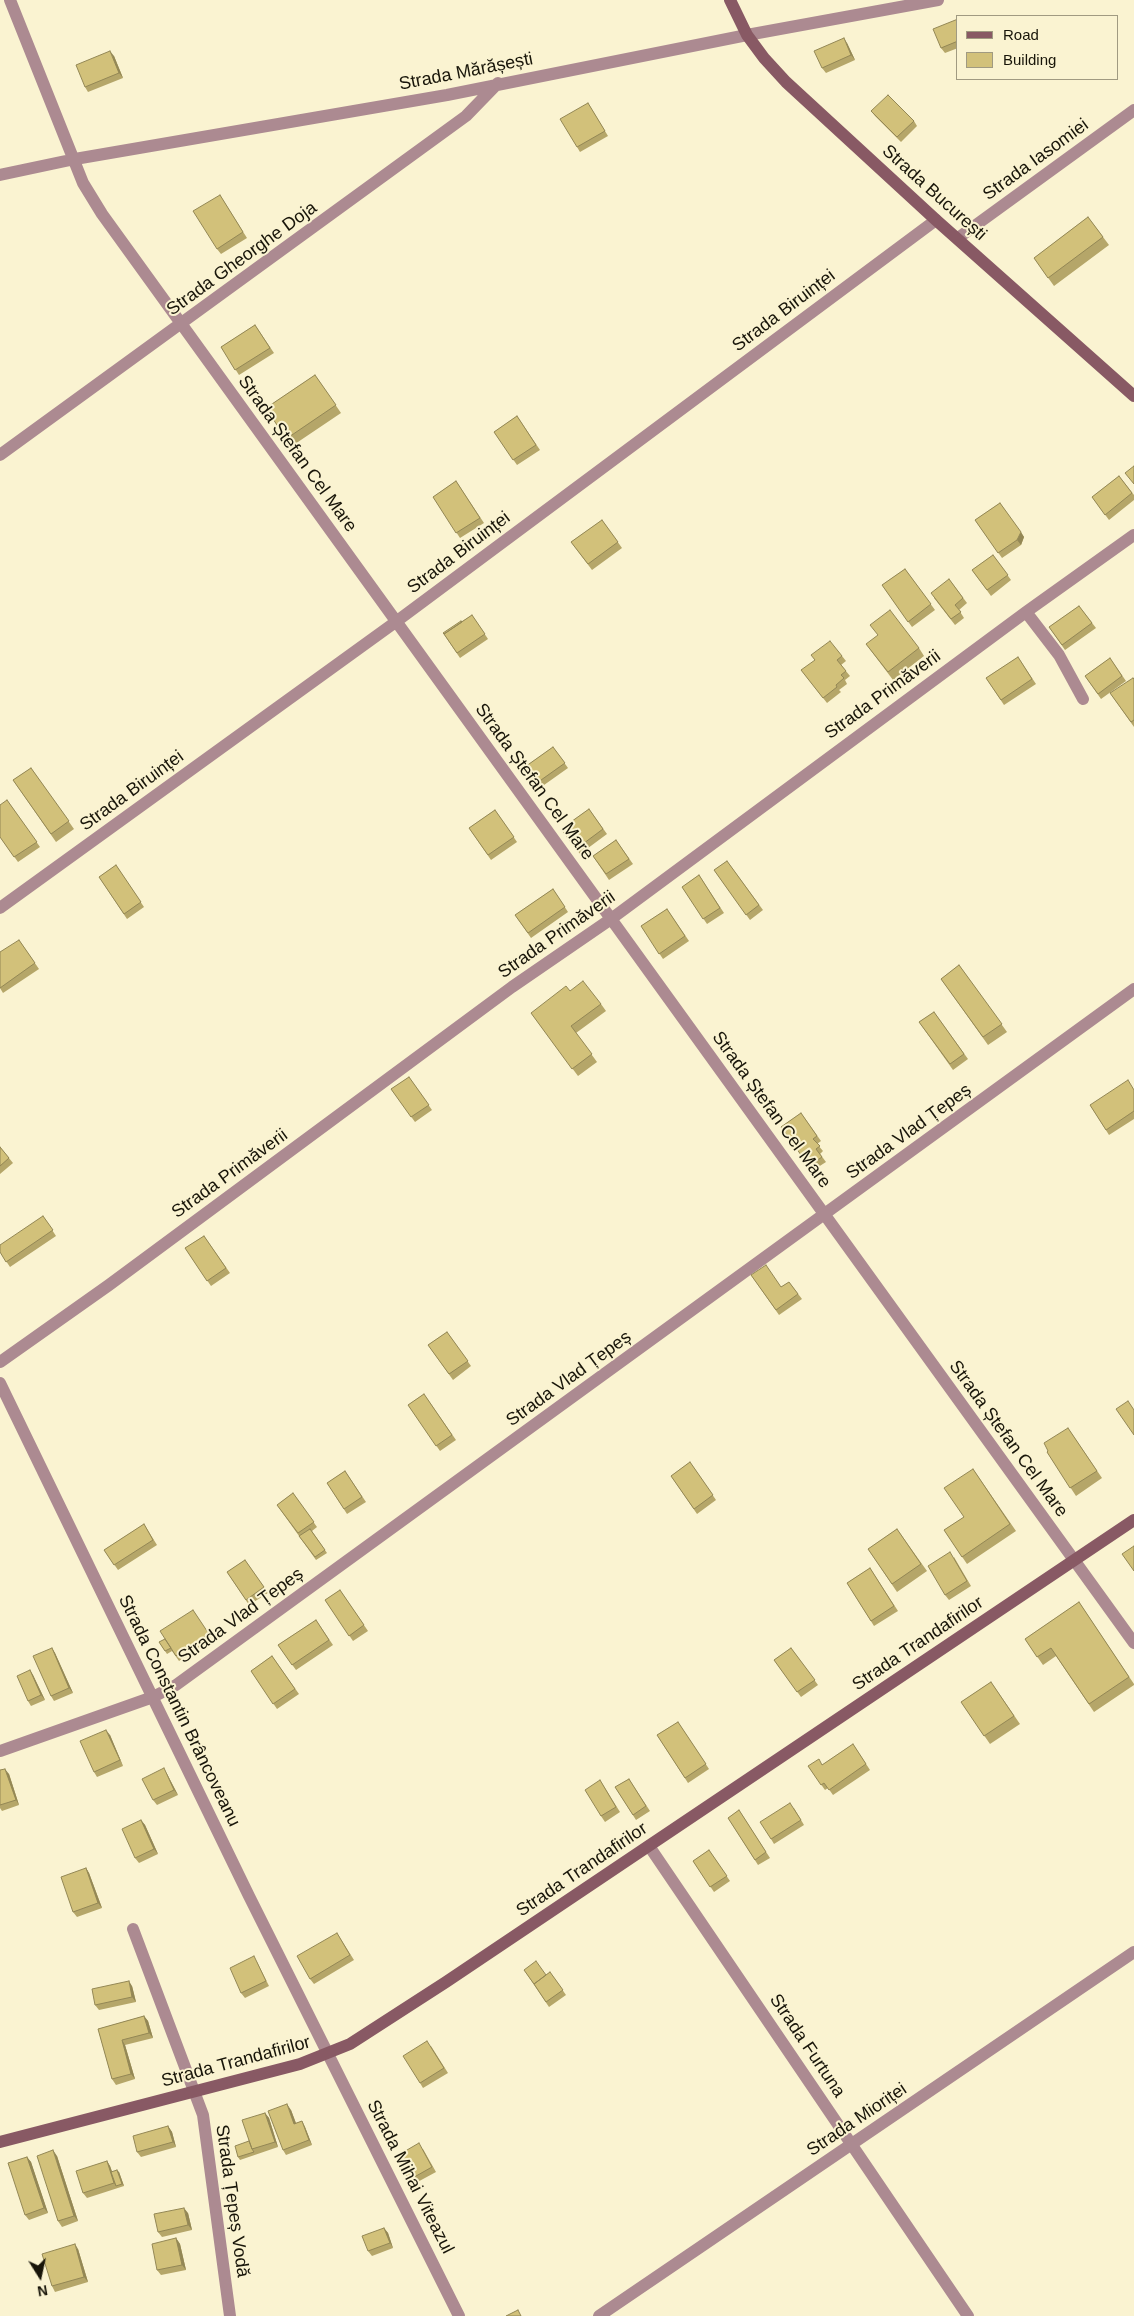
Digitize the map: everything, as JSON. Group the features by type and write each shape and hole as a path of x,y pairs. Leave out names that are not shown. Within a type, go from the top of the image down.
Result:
{"main road":[{"name":"Strada București","path":"730,0 747,35 764,58 786,82 936,220 1134,396"},
{"name":"Strada Trandafirilor","path":"0,2142 329,2054 370,2032 1134,1520"}],"street":[{"name":"Strada Ștefan Cel Mare","path":"10,0 83,183 102,214 1076,1560 1134,1643"},
{"name":"Strada Mărășești","path":"0,175 75,160 446,95 498,83 938,0"},
{"name":"Strada Gheorghe Doja","path":"0,455 466,116 498,83"},
{"name":"Strada Iasomiei","path":"958,238 1134,110"},
{"name":"Strada Biruinței","path":"0,908 397,621 936,220"},
{"name":"Strada Primăverii","path":"0,1362 125,1273 480,1010 611,919 1026,612 1134,535"},
{"path":"1026,612 1059,655 1083,700"},
{"name":"Strada Vlad Țepeș","path":"0,1751 152,1697 176,1685 1134,990"},
{"name":"Strada Constantin Brâncoveanu","path":"0,1383 152,1697 329,2054"},
{"name":"Strada Furtuna","path":"649,1846 968,2316"},
{"name":"Strada Țepeș Vodă","path":"133,1929 196,2091 203,2115 230,2316"},
{"name":"Strada Mioriței","path":"599,2316 1134,1952"},
{"name":"Strada Mihai Viteazul","path":"329,2054 460,2316"}],"building":[{"path":"956,20 956,42 941,48 933,29"},
{"path":"844,38 851,55 822,68 814,51"},
{"path":"110,51 119,73 85,87 76,65"},
{"path":"888,95 914,121 897,137 871,111"},
{"path":"588,103 605,131 577,147 560,119"},
{"path":"220,195 243,232 217,249 193,211"},
{"path":"1088,217 1103,237 1048,278 1034,258"},
{"path":"255,325 270,348 235,370 221,347"},
{"path":"315,375 336,405 286,439 266,408"},
{"path":"517,416 536,445 513,460 494,432"},
{"path":"1134,466 1134,484 1125,473"},
{"path":"1119,476 1132,493 1105,515 1092,497"},
{"path":"456,481 480,518 456,533 433,497"},
{"path":"1000,503 1021,532 1017,540 998,553 975,520"},
{"path":"602,520 618,542 588,564 571,542"},
{"path":"993,555 1008,575 987,590 972,570"},
{"path":"905,569 931,604 908,622 882,585"},
{"path":"949,579 963,598 955,605 961,612 951,619 931,593"},
{"path":"1079,606 1092,623 1062,645 1049,627"},
{"path":"890,610 919,648 888,672 866,644 878,635 870,625"},
{"path":"472,615 485,634 457,653 444,634"},
{"path":"461,621 462,622 443,633"},
{"path":"830,641 842,656 837,660 846,671 841,675 844,678 836,685 837,687 823,698 801,670 815,660 811,655"},
{"path":"1018,657 1032,679 1001,700 986,678"},
{"path":"1110,658 1122,676 1098,694 1085,676"},
{"path":"1133,678 1134,720 1131,722 1110,693"},
{"path":"553,747 565,763 534,785 522,769"},
{"path":"31,768 69,821 51,834 13,780"},
{"path":"7,800 37,842 14,857 0,837 0,805"},
{"path":"589,809 603,829 576,849 561,829"},
{"path":"495,810 514,837 488,855 469,828"},
{"path":"616,840 629,859 606,874 593,856"},
{"path":"727,861 759,905 746,915 714,870"},
{"path":"116,865 141,902 124,914 99,877"},
{"path":"699,875 720,908 703,919 682,887"},
{"path":"553,889 565,907 528,933 515,915"},
{"path":"667,909 685,936 659,954 641,926"},
{"path":"19,940 35,963 0,988 0,952"},
{"path":"959,965 1002,1024 983,1037 941,979"},
{"path":"583,981 601,1004 571,1026 592,1054 572,1069 531,1013 566,986 570,991"},
{"path":"934,1012 964,1054 950,1064 919,1022"},
{"path":"409,1077 429,1105 411,1117 391,1089"},
{"path":"1128,1080 1134,1090 1134,1111 1106,1130 1090,1105"},
{"path":"801,1113 817,1136 813,1139 820,1146 816,1149 822,1157 809,1166 781,1127"},
{"path":"0,1147 9,1158 0,1166"},
{"path":"43,1216 53,1230 6,1262 0,1252 0,1245"},
{"path":"204,1236 226,1268 207,1281 185,1248"},
{"path":"766,1265 781,1287 789,1282 798,1294 776,1310 751,1275"},
{"path":"447,1332 468,1361 449,1374 428,1345"},
{"path":"424,1394 452,1435 436,1446 408,1405"},
{"path":"1128,1401 1134,1410 1134,1435 1116,1409"},
{"path":"1068,1428 1097,1471 1070,1488 1047,1452 1044,1443"},
{"path":"690,1462 713,1495 694,1509 671,1476"},
{"path":"973,1469 1010,1524 962,1557 944,1530 964,1517 944,1488"},
{"path":"345,1471 362,1497 344,1509 327,1483"},
{"path":"293,1493 314,1522 298,1533 277,1505"},
{"path":"144,1524 153,1540 114,1565 104,1550"},
{"path":"310,1529 325,1550 315,1557 299,1536"},
{"path":"897,1529 921,1564 892,1584 868,1549"},
{"path":"1134,1546 1134,1571 1122,1554"},
{"path":"950,1552 967,1581 945,1595 928,1566"},
{"path":"245,1560 264,1587 246,1600 227,1572"},
{"path":"870,1568 894,1606 871,1621 847,1583"},
{"path":"340,1590 364,1625 349,1636 325,1600"},
{"path":"1079,1602 1129,1677 1089,1704 1051,1648 1037,1657 1025,1639"},
{"path":"193,1610 209,1634 176,1656 160,1631"},
{"path":"316,1620 329,1640 292,1665 278,1645"},
{"path":"165,1639 171,1648 165,1651 159,1642"},
{"path":"52,1648 69,1688 51,1696 33,1656"},
{"path":"791,1648 815,1680 797,1692 774,1660"},
{"path":"272,1656 295,1689 273,1704 251,1671"},
{"path":"30,1670 41,1695 28,1701 17,1676"},
{"path":"991,1682 1014,1716 984,1736 961,1702"},
{"path":"678,1722 706,1764 685,1778 657,1735"},
{"path":"106,1730 120,1760 94,1772 80,1741"},
{"path":"853,1744 866,1764 829,1790 824,1783 821,1785 808,1766 819,1759 822,1765"},
{"path":"164,1768 174,1790 153,1800 142,1779"},
{"path":"5,1769 16,1800 0,1805 0,1770"},
{"path":"629,1779 646,1806 633,1815 615,1787"},
{"path":"600,1780 616,1807 601,1816 585,1790"},
{"path":"790,1803 801,1820 771,1839 760,1822"},
{"path":"739,1810 766,1852 755,1860 728,1818"},
{"path":"141,1820 154,1849 135,1858 122,1829"},
{"path":"709,1850 727,1876 710,1887 693,1861"},
{"path":"86,1868 98,1903 73,1912 61,1877"},
{"path":"337,1933 350,1955 310,1979 297,1956"},
{"path":"254,1956 266,1981 241,1993 230,1968"},
{"path":"536,1961 546,1975 534,1984 524,1970"},
{"path":"550,1972 563,1990 546,2002 534,1984"},
{"path":"129,1981 132,1997 95,2005 92,1989"},
{"path":"144,2016 149,2033 122,2040 131,2074 112,2079 98,2029"},
{"path":"427,2041 444,2068 420,2083 403,2056"},
{"path":"287,2104 294,2124 302,2121 309,2140 283,2150 268,2111"},
{"path":"265,2113 275,2142 252,2149 242,2120"},
{"path":"168,2126 173,2142 137,2152 133,2136"},
{"path":"249,2141 254,2152 238,2157 235,2146"},
{"path":"419,2143 432,2167 409,2180 395,2157"},
{"path":"53,2150 74,2216 58,2221 37,2156"},
{"path":"27,2157 44,2208 25,2215 8,2163"},
{"path":"107,2161 114,2183 83,2193 76,2171"},
{"path":"117,2170 122,2184 116,2186 111,2172"},
{"path":"184,2208 188,2225 158,2232 154,2214"},
{"path":"384,2228 390,2243 368,2251 362,2236"},
{"path":"176,2238 182,2265 157,2270 152,2244"},
{"path":"75,2244 84,2277 52,2286 42,2254"},
{"path":"518,2310 521,2316 506,2316"}]}
